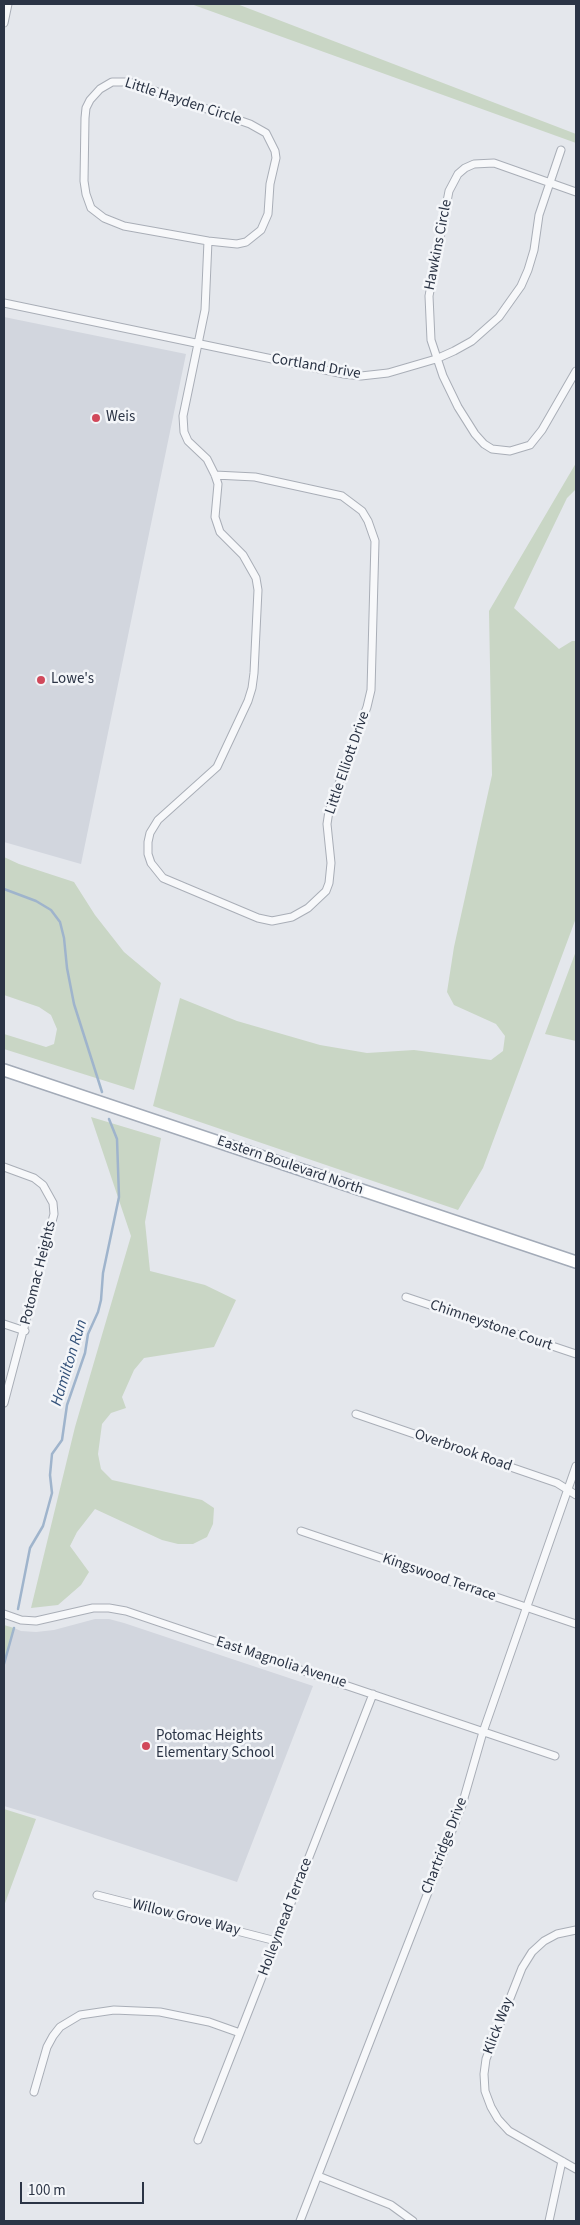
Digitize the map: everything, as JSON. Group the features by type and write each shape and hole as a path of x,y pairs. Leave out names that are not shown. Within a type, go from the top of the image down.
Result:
{"main road":[{"name":"Eastern Boulevard North","path":"4,1070 576,1262"}],"street":[{"path":"4,23 8,4"},
{"name":"Little Hayden Circle","path":"112,82 128,82 250,124 266,133 275,151 276,158 265,222 254,237 246,242 236,244 208,241 124,226 104,218 91,208 84,181 85,118 86,108 90,100 100,89 112,82"},
{"name":"Cortland Drive","path":"4,302 344,374 361,376 388,373 436,359 472,341 499,317 521,286 534,250 539,215 561,150"},
{"name":"Hawkins Circle","path":"576,192 494,163 483,162 465,168 452,182 429,296 431,340 436,359 449,391 475,434 484,444 499,451 521,449 530,445 538,437 576,371"},
{"path":"198,344 205,310 208,241"},
{"name":"Little Elliott Drive","path":"198,344 183,416 184,432 188,441 207,459 215,475 218,484 215,516 220,532 243,555 256,578 258,590 254,673 252,688 222,760 211,773 153,827 148,842 148,854 156,871 168,881 258,918 272,921 292,917 308,908 326,891 329,883 331,863 327,824 329,811 368,707 372,690 375,541 368,521 362,511 342,496 254,477 215,475"},
{"name":"Potomac Heights","path":"4,1167 34,1178 43,1185 53,1203 54,1214 4,1403"},
{"name":"Chimneystone Court","path":"406,1297 576,1354"},
{"path":"4,1324 24,1331"},
{"name":"Overbrook Road","path":"356,1414 558,1483 576,1494"},
{"name":"Chartridge Drive","path":"300,2221 462,1805 483,1732 528,1608 576,1466"},
{"name":"Kingswood Terrace","path":"302,1531 576,1624"},
{"name":"East Magnolia Avenue","path":"4,1614 21,1620 36,1621 52,1619 93,1608 118,1610 555,1756"},
{"name":"Holleymead Terrace","path":"198,2140 373,1694"},
{"name":"Willow Grove Way","path":"97,1895 276,1941"},
{"name":"Klick Way","path":"576,1930 557,1934 544,1941 532,1952 522,1968 486,2059 484,2074 484,2091 498,2119 509,2131 576,2169"},
{"path":"34,2092 47,2047 53,2036 60,2027 80,2015 114,2010 160,2012 209,2022 240,2033"},
{"path":"549,2221 562,2160"},
{"path":"318,2176 391,2205 413,2221"}],"shaded area":[{"path":"4,317 186,354 81,864 4,842"},
{"name":"Potomac Heights Elementary School","path":"95,1619 109,1619 124,1623 313,1686 237,1882 4,1806 4,1664 14,1628 21,1631 36,1632 54,1630"}],"green space":[{"path":"191,4 237,4 576,134 576,143"},
{"path":"576,463 576,489 567,498 514,608 559,649 572,641 576,641 576,918 483,1168 458,1210 153,1106 180,998 237,1021 320,1045 367,1053 414,1050 491,1060 503,1051 505,1036 496,1024 454,1005 447,992 454,947 492,775 489,611"},
{"path":"4,857 19,864 74,882 95,915 124,952 161,983 134,1090 4,1049 4,1034 46,1047 54,1044 57,1029 51,1015 39,1007 4,995"},
{"path":"576,951 576,1041 545,1034"},
{"path":"91,1117 161,1138 145,1222 150,1271 205,1285 236,1300 214,1347 144,1358 134,1370 122,1397 126,1408 111,1413 102,1424 98,1454 101,1469 112,1480 202,1500 214,1508 213,1524 207,1537 193,1544 178,1544 162,1540 95,1509 77,1532 70,1546 89,1572 81,1585 58,1605 31,1608 75,1427 131,1236"},
{"path":"4,1625 14,1628 4,1667"},
{"path":"4,1809 36,1819 4,1906"}],"waterway":[{"name":"Hamilton Run","path":"4,889 36,901 51,910 60,922 74,1004 102,1092"},
{"name":"Hamilton Run","path":"18,1609 30,1548 43,1526 52,1493 50,1475 52,1454 62,1440 67,1405 85,1353 88,1334 101,1300 103,1273 119,1197 117,1139 109,1119"},
{"name":"Hamilton Run","path":"4,1664 14,1628"}],"place":[{"name":"Weis","path":"96,418"},
{"name":"Lowe's","path":"41,680"},
{"name":"Potomac Heights Elementary School","path":"146,1746"}]}
